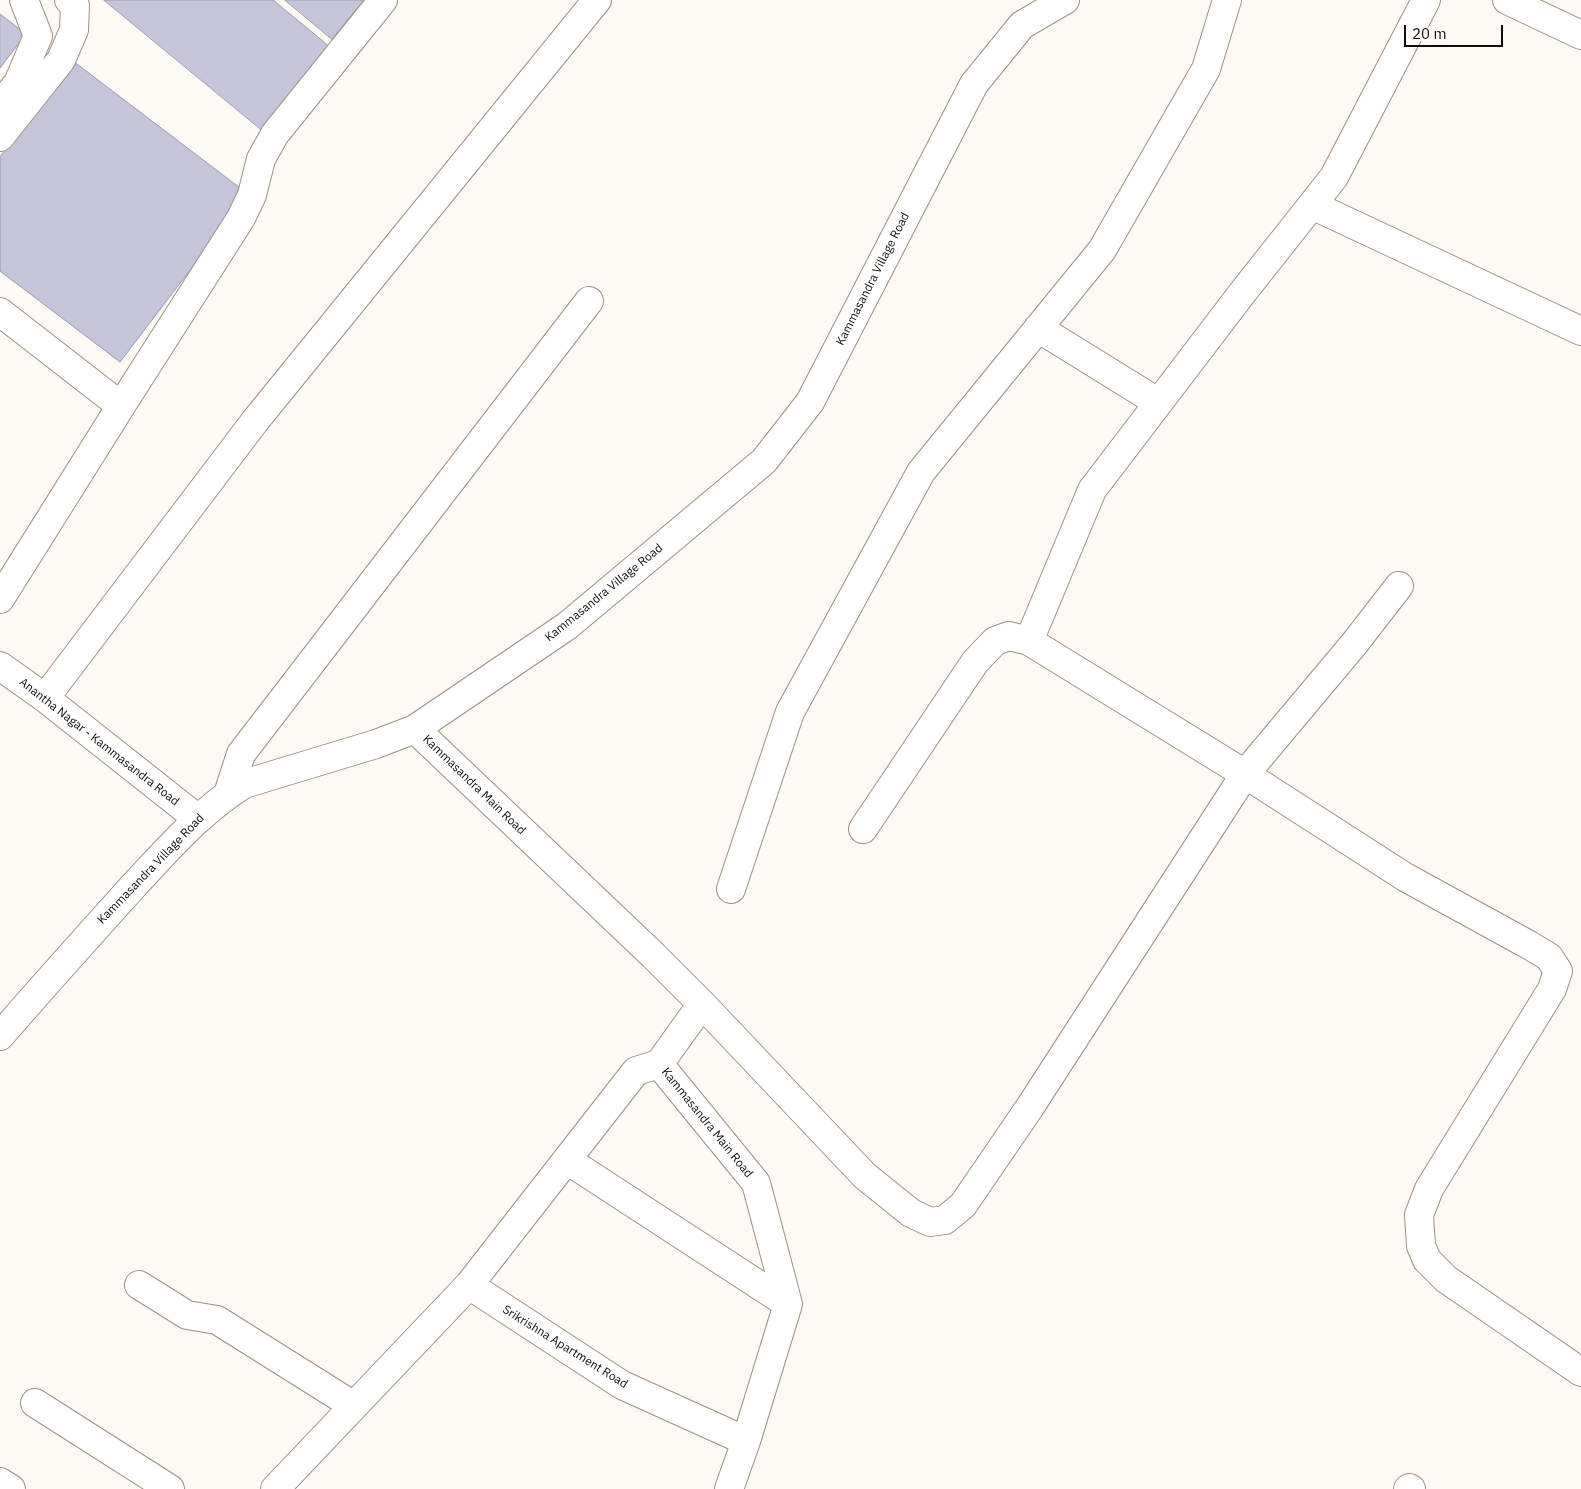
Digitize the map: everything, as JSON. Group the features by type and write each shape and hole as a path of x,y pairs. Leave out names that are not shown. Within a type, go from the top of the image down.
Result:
{"street":[{"path":"0,105 18,83 38,36 24,0"},
{"path":"0,599 241,218 252,195 261,159 275,134 383,0"},
{"path":"45,698 255,421 597,0"},
{"name":"Kammasandra Village Road","path":"0,1036 102,921 198,818 228,794 244,784 376,744 415,729 567,626 764,461 810,402 974,84 1022,25 1065,0"},
{"path":"730,889 790,712 921,472 1102,250 1206,69 1227,0"},
{"path":"1029,641 1092,490 1334,177 1426,0"},
{"path":"1507,0 1581,35"},
{"path":"0,137 61,60 74,30 74,2"},
{"path":"1312,205 1581,331"},
{"path":"228,794 241,754 588,301"},
{"path":"0,312 121,406"},
{"path":"1038,328 1151,398 1157,404"},
{"path":"702,1004 865,1176 911,1213 930,1222 945,1220 963,1205 1030,1107 1245,774 1354,644 1399,586"},
{"path":"863,829 975,662 995,641 1008,636 1029,641 1245,774 1405,877 1549,957 1558,971 1552,989 1429,1189 1419,1215 1421,1246 1427,1260 1446,1279 1581,1372"},
{"name":"Anantha Nagar - Kammasandra Road","path":"0,666 45,698 198,818"},
{"name":"Kammasandra Main Road","path":"415,729 702,1004 659,1064 756,1183 788,1304"},
{"path":"274,1489 469,1285 636,1071 659,1064"},
{"path":"567,1160 788,1304 746,1441 729,1489"},
{"path":"139,1285 187,1315 217,1320 354,1406"},
{"name":"Srikrishna Apartment Road","path":"469,1285 622,1385 746,1441"},
{"path":"35,1403 170,1489"},
{"path":"0,1482 10,1489"}],"building":[{"path":"104,0 273,0 330,47 262,130"},
{"path":"285,0 364,0 332,39"},
{"path":"0,14 26,34 0,68"},
{"path":"73,61 248,194 120,362 0,271 0,157"}]}
